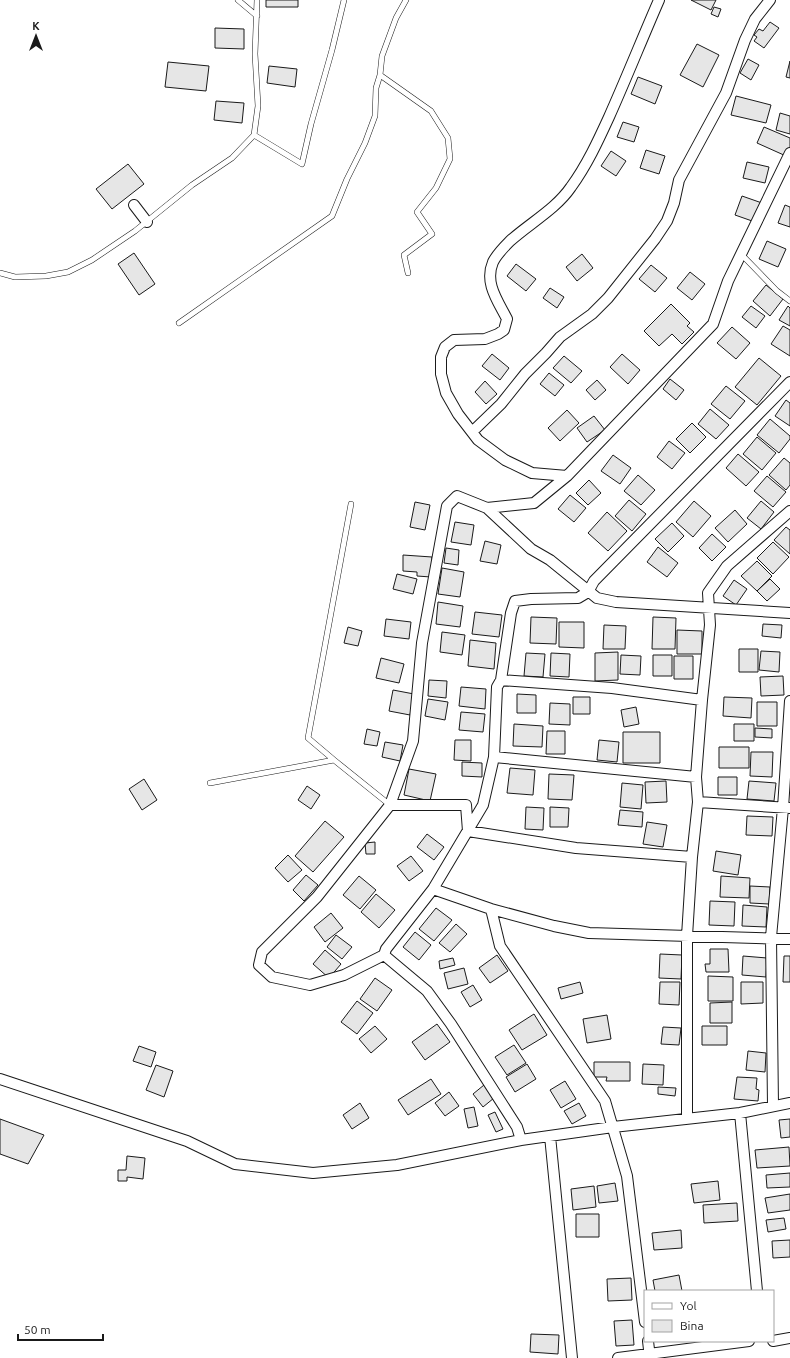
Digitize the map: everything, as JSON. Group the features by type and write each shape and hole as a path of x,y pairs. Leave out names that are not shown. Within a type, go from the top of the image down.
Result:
{"street":[{"path":"567,476 532,473 505,460 478,440 458,414 446,393 441,374 441,357 445,347 454,340 485,339 504,330 507,319 492,292 490,280 492,264 499,252 530,224 550,210 570,189 585,167 623,86 659,0"},
{"path":"472,432 502,404 525,374 560,337 592,314 608,298 655,239 666,221 674,203 679,180 726,93 745,40 755,19 770,0"},
{"path":"488,508 534,503 567,476 713,324 728,281 790,154"},
{"path":"134,205 147,222"},
{"path":"790,382 594,581 588,592 578,598 531,599 515,601 511,613 501,680 497,687 494,757 483,805 433,890 386,949 384,955 344,975 310,985 272,977 259,965 262,952 317,897 390,805 413,741 422,643 447,506 457,496 488,508 531,549 550,560 588,592 597,598 616,602 790,614"},
{"path":"687,1119 687,936 692,857 698,802 696,777 710,625 708,593 727,566 790,511"},
{"path":"501,680 612,688 702,700"},
{"path":"773,1106 771,938 786,808 790,701"},
{"path":"494,757 696,777"},
{"path":"698,802 786,808"},
{"path":"390,805 466,805 468,831"},
{"path":"468,831 576,848 692,857"},
{"path":"433,890 491,909 554,926 590,933 790,939"},
{"path":"491,909 500,946 605,1101 627,1176 644,1314"},
{"path":"384,955 427,992 451,1024 517,1127 521,1140"},
{"path":"0,1079 187,1140 235,1164 313,1174 397,1165 521,1140 613,1127 740,1113 790,1103"},
{"path":"740,1113 757,1290"},
{"path":"550,1136 572,1358"},
{"path":"774,1341 790,1338"},
{"path":"648,1342 650,1356"},
{"path":"618,1358 650,1356 742,1342"}],"lane":[{"path":"238,0 257,16"},
{"path":"0,273 15,277 46,276 68,272 92,260 147,222 192,185 232,158 254,135 258,106 255,54 257,0"},
{"path":"254,135 302,164 311,124 332,50 344,0"},
{"path":"179,323 332,216 347,179 365,143 375,116 376,88 380,75 382,56 396,18 406,0"},
{"path":"380,75 431,111 448,138 450,152 450,159 436,188 417,212 432,234 404,255 408,273"},
{"path":"741,254 777,291 790,301"},
{"path":"351,504 308,738 390,805"},
{"path":"210,783 334,760"}],"building":[{"path":"266,0 298,0 298,7 266,7"},
{"path":"691,0 716,0 711,10"},
{"path":"714,7 721,9 718,17 711,14"},
{"path":"770,22 779,28 764,48 754,41 757,37 754,35 759,29 763,31"},
{"path":"215,28 244,29 244,49 215,48"},
{"path":"697,44 719,55 703,87 680,75"},
{"path":"748,59 759,65 751,80 740,73"},
{"path":"790,61 790,78 786,77"},
{"path":"168,62 209,66 206,91 165,87"},
{"path":"269,66 297,69 295,87 267,83"},
{"path":"638,77 662,86 655,104 631,94"},
{"path":"736,96 771,105 766,123 731,115"},
{"path":"216,101 244,103 242,123 214,120"},
{"path":"780,113 790,116 790,134 776,130"},
{"path":"623,122 639,127 634,142 617,137"},
{"path":"764,127 790,138 790,148 786,156 757,143"},
{"path":"646,150 665,156 659,174 640,168"},
{"path":"611,151 626,161 616,176 601,166"},
{"path":"747,162 769,167 765,183 743,178"},
{"path":"128,164 144,184 112,209 96,189"},
{"path":"742,196 762,203 755,222 735,215"},
{"path":"785,205 790,207 790,227 778,223"},
{"path":"767,241 786,249 778,267 759,259"},
{"path":"134,253 155,284 139,295 118,264"},
{"path":"582,254 593,268 577,281 566,267"},
{"path":"516,264 536,279 526,291 507,276"},
{"path":"651,265 667,278 655,292 639,279"},
{"path":"690,272 705,284 692,300 677,288"},
{"path":"766,285 783,299 770,316 753,301"},
{"path":"550,288 564,297 557,308 543,298"},
{"path":"671,304 690,323 687,326 694,332 682,344 672,334 659,346 644,331"},
{"path":"751,306 765,316 756,328 742,317"},
{"path":"788,306 790,308 790,326 779,320"},
{"path":"783,326 790,330 790,356 771,344"},
{"path":"732,327 750,343 736,359 717,343"},
{"path":"492,354 509,368 500,380 482,366"},
{"path":"622,354 640,370 628,384 610,367"},
{"path":"564,356 582,371 571,383 553,368"},
{"path":"759,358 781,376 757,405 735,387"},
{"path":"549,373 564,385 555,396 540,384"},
{"path":"670,379 684,390 676,400 663,389"},
{"path":"597,380 606,390 595,400 586,390"},
{"path":"485,381 497,394 486,404 475,392"},
{"path":"726,386 745,401 730,419 711,404"},
{"path":"786,400 790,403 790,426 775,416"},
{"path":"710,409 729,425 716,439 698,424"},
{"path":"567,410 579,423 560,441 548,428"},
{"path":"594,416 605,430 587,442 577,428"},
{"path":"770,419 790,436 790,439 779,453 757,435"},
{"path":"692,423 706,437 690,453 676,439"},
{"path":"757,437 776,453 762,470 743,454"},
{"path":"669,441 685,453 672,469 657,457"},
{"path":"738,454 759,472 746,486 726,468"},
{"path":"613,455 631,468 620,484 601,471"},
{"path":"784,458 790,463 790,485 786,490 769,475"},
{"path":"638,475 655,490 641,505 624,491"},
{"path":"767,476 786,492 773,507 754,491"},
{"path":"589,480 601,493 588,505 576,493"},
{"path":"570,495 586,508 574,522 558,509"},
{"path":"629,500 646,514 632,531 615,516"},
{"path":"694,501 711,516 693,537 676,522"},
{"path":"761,501 774,512 761,529 747,518"},
{"path":"415,502 430,505 425,530 410,527"},
{"path":"735,510 747,524 728,542 715,528"},
{"path":"607,512 627,531 608,551 588,533"},
{"path":"455,522 474,525 471,545 451,542"},
{"path":"672,523 684,536 668,552 655,539"},
{"path":"786,527 790,530 790,554 774,540"},
{"path":"712,534 726,547 712,561 699,548"},
{"path":"485,541 501,545 497,564 480,561"},
{"path":"773,542 789,557 773,574 757,558"},
{"path":"658,547 678,563 667,577 647,562"},
{"path":"446,548 459,550 458,565 444,563"},
{"path":"403,555 432,557 431,577 417,576 417,572 403,571"},
{"path":"757,561 772,576 757,591 741,576"},
{"path":"442,568 464,572 460,597 438,594"},
{"path":"397,574 417,579 413,594 393,589"},
{"path":"770,579 780,589 767,601 757,591"},
{"path":"734,580 747,589 736,605 723,596"},
{"path":"438,602 463,606 460,627 436,624"},
{"path":"475,612 502,615 499,637 472,634"},
{"path":"531,617 557,618 556,644 530,643"},
{"path":"653,617 676,618 675,649 652,649"},
{"path":"386,619 411,622 409,639 384,636"},
{"path":"559,622 584,622 584,648 559,647"},
{"path":"763,624 782,625 781,638 762,636"},
{"path":"604,625 626,626 625,649 603,649"},
{"path":"348,627 362,631 358,646 344,643"},
{"path":"677,630 702,631 702,654 677,654"},
{"path":"442,632 465,635 462,655 440,652"},
{"path":"470,640 496,643 494,669 468,666"},
{"path":"739,649 758,649 758,672 739,672"},
{"path":"761,651 780,652 779,672 759,670"},
{"path":"618,652 618,680 595,681 595,653"},
{"path":"526,653 545,654 543,677 524,676"},
{"path":"551,653 570,654 569,677 550,676"},
{"path":"621,655 641,656 640,675 620,674"},
{"path":"653,655 672,655 672,676 653,676"},
{"path":"674,656 693,656 693,679 674,679"},
{"path":"381,658 404,664 399,683 376,678"},
{"path":"783,676 784,695 761,696 760,677"},
{"path":"429,680 447,681 446,698 428,696"},
{"path":"461,687 486,689 485,709 459,706"},
{"path":"393,690 414,694 410,715 389,711"},
{"path":"517,694 536,695 536,713 517,713"},
{"path":"573,697 590,697 590,714 573,714"},
{"path":"724,697 752,698 751,718 723,716"},
{"path":"428,699 448,702 445,720 425,716"},
{"path":"757,702 777,702 777,726 757,726"},
{"path":"550,703 570,704 570,725 549,724"},
{"path":"636,707 639,724 624,727 621,710"},
{"path":"461,712 485,714 483,732 459,730"},
{"path":"514,724 543,726 542,747 513,746"},
{"path":"734,724 754,724 754,741 734,741"},
{"path":"755,728 772,729 772,738 755,737"},
{"path":"367,729 380,732 377,746 364,744"},
{"path":"547,731 565,731 565,754 546,754"},
{"path":"623,732 660,732 660,763 623,763"},
{"path":"455,740 471,740 471,761 454,760"},
{"path":"599,740 619,742 617,762 597,760"},
{"path":"385,742 403,745 400,761 382,757"},
{"path":"719,747 749,747 749,768 719,768"},
{"path":"751,752 773,752 772,777 750,776"},
{"path":"462,762 482,763 482,777 462,776"},
{"path":"510,768 535,770 533,795 507,793"},
{"path":"409,769 436,774 430,801 404,795"},
{"path":"549,774 574,775 572,800 548,799"},
{"path":"718,777 737,777 737,795 718,795"},
{"path":"144,779 157,800 142,810 129,789"},
{"path":"666,781 667,802 646,803 645,782"},
{"path":"749,781 776,783 774,801 747,799"},
{"path":"622,783 643,785 641,809 620,807"},
{"path":"307,786 320,795 311,809 298,800"},
{"path":"526,807 544,808 543,830 525,829"},
{"path":"550,807 569,808 568,827 550,827"},
{"path":"620,810 643,812 642,827 618,825"},
{"path":"747,816 773,817 772,836 746,835"},
{"path":"325,821 344,837 313,872 295,856"},
{"path":"647,822 667,825 663,847 643,844"},
{"path":"427,834 444,847 434,860 417,847"},
{"path":"375,842 375,854 366,854 365,843"},
{"path":"716,851 741,855 738,875 713,871"},
{"path":"288,855 302,870 288,882 275,868"},
{"path":"411,856 423,871 409,881 397,866"},
{"path":"306,875 318,885 304,901 293,890"},
{"path":"359,876 376,890 360,909 343,895"},
{"path":"721,876 750,878 749,898 720,897"},
{"path":"750,886 770,887 769,904 750,903"},
{"path":"376,894 395,910 379,928 361,912"},
{"path":"710,901 735,902 734,926 709,925"},
{"path":"743,905 767,907 766,927 742,926"},
{"path":"436,908 452,920 434,941 419,929"},
{"path":"331,913 343,928 325,942 314,927"},
{"path":"456,924 467,934 450,952 439,943"},
{"path":"415,932 431,945 419,960 403,947"},
{"path":"336,935 352,947 342,959 327,947"},
{"path":"710,949 728,949 729,972 706,972 705,964 710,964"},
{"path":"325,950 341,964 329,978 313,964"},
{"path":"660,954 682,955 681,979 659,978"},
{"path":"497,955 508,971 490,983 479,968"},
{"path":"743,956 767,958 766,977 742,975"},
{"path":"784,956 790,956 790,982 783,982"},
{"path":"453,958 455,965 440,969 439,961"},
{"path":"464,968 468,984 448,989 444,973"},
{"path":"708,976 733,977 733,1001 708,1001"},
{"path":"375,978 392,990 377,1011 360,999"},
{"path":"580,982 583,993 561,999 558,988"},
{"path":"660,982 680,982 679,1005 659,1004"},
{"path":"741,982 763,982 763,1003 741,1004"},
{"path":"473,985 482,1000 470,1007 461,992"},
{"path":"357,1001 373,1013 357,1034 341,1022"},
{"path":"732,1002 732,1023 710,1023 710,1003"},
{"path":"534,1014 547,1035 522,1050 509,1030"},
{"path":"607,1015 611,1039 587,1043 583,1019"},
{"path":"437,1024 450,1042 425,1060 412,1042"},
{"path":"375,1026 387,1039 371,1053 359,1039"},
{"path":"702,1026 727,1026 727,1045 702,1045"},
{"path":"663,1027 681,1028 679,1045 661,1044"},
{"path":"514,1045 526,1063 507,1075 495,1057"},
{"path":"139,1046 156,1052 151,1067 133,1061"},
{"path":"748,1051 766,1053 765,1072 746,1070"},
{"path":"594,1062 630,1062 630,1081 606,1081 607,1077 594,1077"},
{"path":"527,1064 536,1079 515,1092 506,1077"},
{"path":"643,1064 664,1065 663,1085 642,1084"},
{"path":"156,1065 173,1071 164,1097 146,1090"},
{"path":"737,1077 757,1078 756,1089 759,1090 758,1101 734,1099"},
{"path":"431,1079 441,1094 408,1115 398,1100"},
{"path":"565,1081 576,1099 561,1108 550,1090"},
{"path":"484,1085 494,1098 483,1107 473,1094"},
{"path":"658,1087 676,1088 675,1096 658,1094"},
{"path":"449,1092 459,1106 445,1116 435,1103"},
{"path":"360,1103 369,1118 352,1129 343,1115"},
{"path":"579,1103 586,1116 572,1124 564,1111"},
{"path":"474,1107 478,1126 468,1128 464,1109"},
{"path":"495,1112 503,1129 496,1132 488,1115"},
{"path":"0,1119 44,1135 28,1164 0,1154"},
{"path":"790,1119 790,1137 781,1138 779,1120"},
{"path":"789,1147 790,1166 757,1168 755,1150"},
{"path":"127,1156 145,1158 143,1179 127,1177 127,1181 118,1181 118,1170 126,1170"},
{"path":"790,1173 790,1187 767,1188 766,1175"},
{"path":"718,1181 720,1200 694,1203 691,1184"},
{"path":"615,1183 618,1201 599,1203 597,1186"},
{"path":"594,1186 596,1207 573,1210 571,1189"},
{"path":"790,1194 790,1210 768,1213 765,1198"},
{"path":"737,1203 738,1221 704,1223 703,1205"},
{"path":"576,1214 599,1214 599,1237 576,1237"},
{"path":"784,1218 786,1229 768,1232 766,1220"},
{"path":"681,1230 682,1248 654,1250 652,1233"},
{"path":"790,1240 790,1257 773,1258 772,1241"},
{"path":"679,1275 682,1290 655,1290 653,1280"},
{"path":"631,1278 632,1300 608,1301 607,1279"},
{"path":"632,1320 634,1345 616,1346 614,1321"},
{"path":"531,1334 559,1335 558,1354 530,1352"}]}
